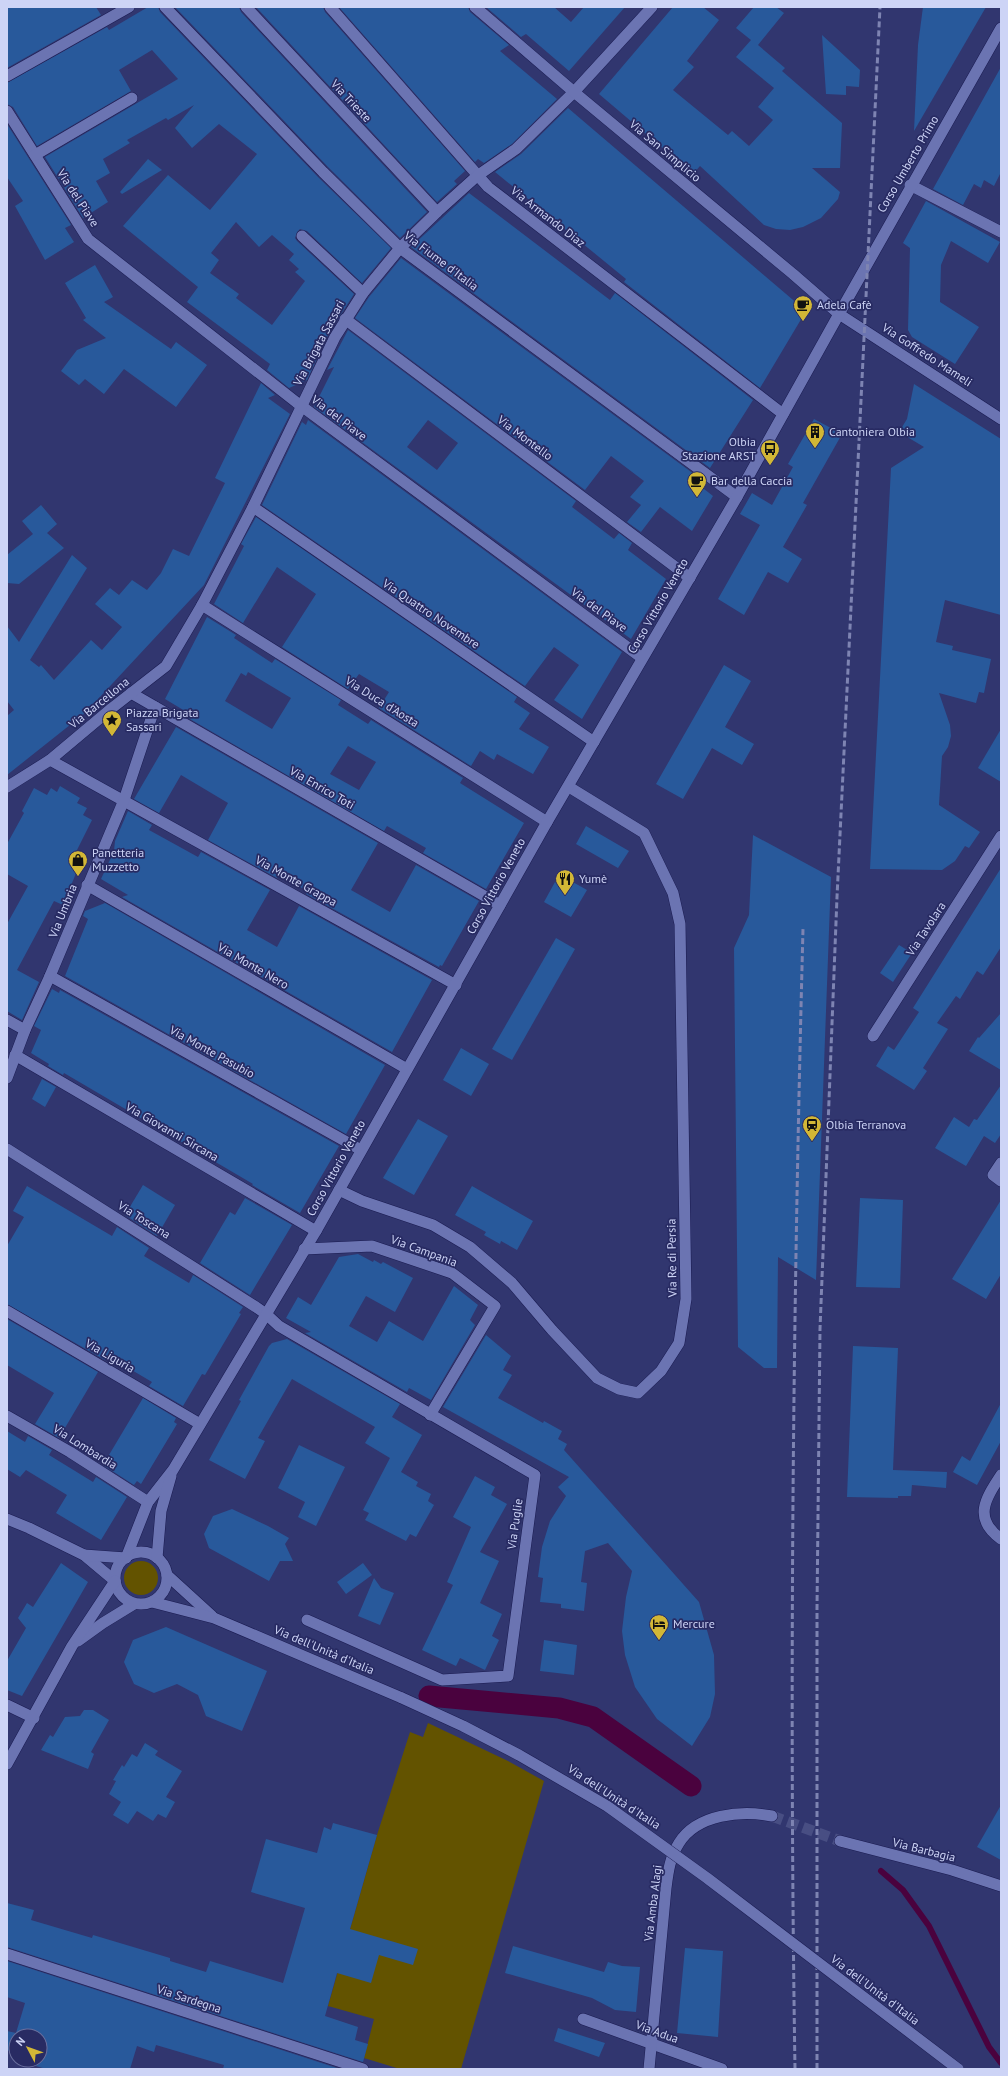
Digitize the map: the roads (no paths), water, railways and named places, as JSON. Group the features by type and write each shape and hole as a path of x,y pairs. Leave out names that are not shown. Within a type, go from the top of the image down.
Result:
{"street":[{"path":"7,76 129,7"},
{"name":"Via Fiume d'Italia","path":"165,7 323,172 400,248 737,497"},
{"name":"Via Trieste","path":"246,7 437,212"},
{"name":"Via Armando Diaz","path":"330,7 488,188 783,414"},
{"name":"Via San Simplicio","path":"475,7 839,314"},
{"name":"Via Brigata Sassari","path":"166,666 202,605 253,508 301,406 345,319 362,294 400,248 477,176 516,149 574,92 652,7"},
{"name":"Corso Umberto Primo","path":"839,314 910,185 1001,28"},
{"path":"35,155 132,98"},
{"name":"Via del Piave","path":"7,111 88,239 301,406 642,658"},
{"path":"910,185 1001,232"},
{"path":"302,236 362,294"},
{"name":"Corso Vittorio Veneto","path":"126,1558 148,1502 173,1470 316,1231 547,822 569,787 642,658 737,497 839,314"},
{"name":"Via Goffredo Mameli","path":"839,314 1001,419"},
{"name":"Via Montello","path":"345,319 690,578"},
{"name":"Via Quattro Novembre","path":"253,508 594,742"},
{"name":"Via Duca d'Aosta","path":"202,605 547,822"},
{"name":"Via Barcellona","path":"7,788 50,760 166,666"},
{"name":"Via Enrico Toti","path":"131,693 500,905"},
{"name":"Via Umbria","path":"7,1078 25,1030 50,976 124,800 155,706"},
{"path":"50,760 124,800"},
{"name":"Via Re di Persia","path":"339,1190 362,1201 433,1225 470,1247 512,1283 552,1330 598,1378 619,1389 638,1393 661,1371 679,1343 686,1299 680,924 673,893 644,833 569,787"},
{"name":"Via Monte Grappa","path":"124,800 456,985"},
{"name":"Via Tavolara","path":"872,1036 1001,836"},
{"name":"Via Monte Nero","path":"87,886 407,1069"},
{"name":"Via Monte Pasubio","path":"50,976 361,1150"},
{"path":"7,1020 25,1030"},
{"name":"Via Giovanni Sircana","path":"15,1055 316,1231"},
{"name":"Via Toscana","path":"7,1149 266,1314"},
{"path":"997,1178 1001,1163"},
{"name":"Via Campania","path":"304,1250 372,1246 452,1273 495,1306 430,1415"},
{"name":"Via Liguria","path":"7,1311 200,1424"},
{"name":"Via Puglie","path":"266,1314 279,1326 535,1476 508,1676 442,1680 307,1620"},
{"name":"Via Lombardia","path":"7,1416 70,1452 148,1502"},
{"name":"Corso Vittorio Veneto","path":"157,1558 161,1511 173,1470"},
{"path":"1001,1475 985,1499 984,1515 989,1528 1001,1539"},
{"path":"7,1519 84,1555 115,1581"},
{"path":"72,1646 103,1623 134,1604 152,1602 163,1591 167,1575 165,1569 157,1558 141,1552 126,1558 117,1569 115,1581 117,1589 122,1596 134,1604"},
{"path":"84,1555 126,1558"},
{"name":"Via dell'Unità d'Italia","path":"167,1575 214,1618"},
{"path":"7,1764 34,1718 72,1646 115,1581"},
{"name":"Via dell'Unità d'Italia","path":"152,1602 214,1618 402,1698 505,1748 559,1777 607,1806 708,1878 958,2069"},
{"path":"7,1705 34,1718"},
{"name":"Via Amba Alagi","path":"649,2069 666,1888 671,1859 679,1842 690,1831 704,1821 741,1814 757,1813 772,1816"},
{"name":"Via Barbagia","path":"840,1841 952,1870 1001,1886"},
{"name":"Via Sardegna","path":"7,1954 363,2069"},
{"name":"Via Adua","path":"583,2019 722,2069"}],"waterway":[{"path":"429,1696 559,1708 593,1717 691,1786"},
{"path":"881,1871 903,1890 929,1926 989,2047 1001,2063"}],"tunnel":[{"path":"772,1816 840,1841"}],"railway":[{"path":"817,2069 817,1609 820,1329 837,897 880,7"},
{"path":"795,2069 792,1784 794,1356 803,929"}],"place":[{"name":"Adela Cafè","path":"803,322"},
{"name":"Cantoniera Olbia","path":"815,449"},
{"name":"Olbia Stazione ARST","path":"770,466"},
{"name":"Bar della Caccia","path":"697,498"},
{"name":"Piazza Brigata Sassari","path":"112,737"},
{"name":"Panetteria Muzzetto","path":"78,877"},
{"name":"Yumè","path":"565,896"},
{"name":"Olbia Terranova","path":"812,1142"},
{"name":"Mercure","path":"659,1641"}]}
